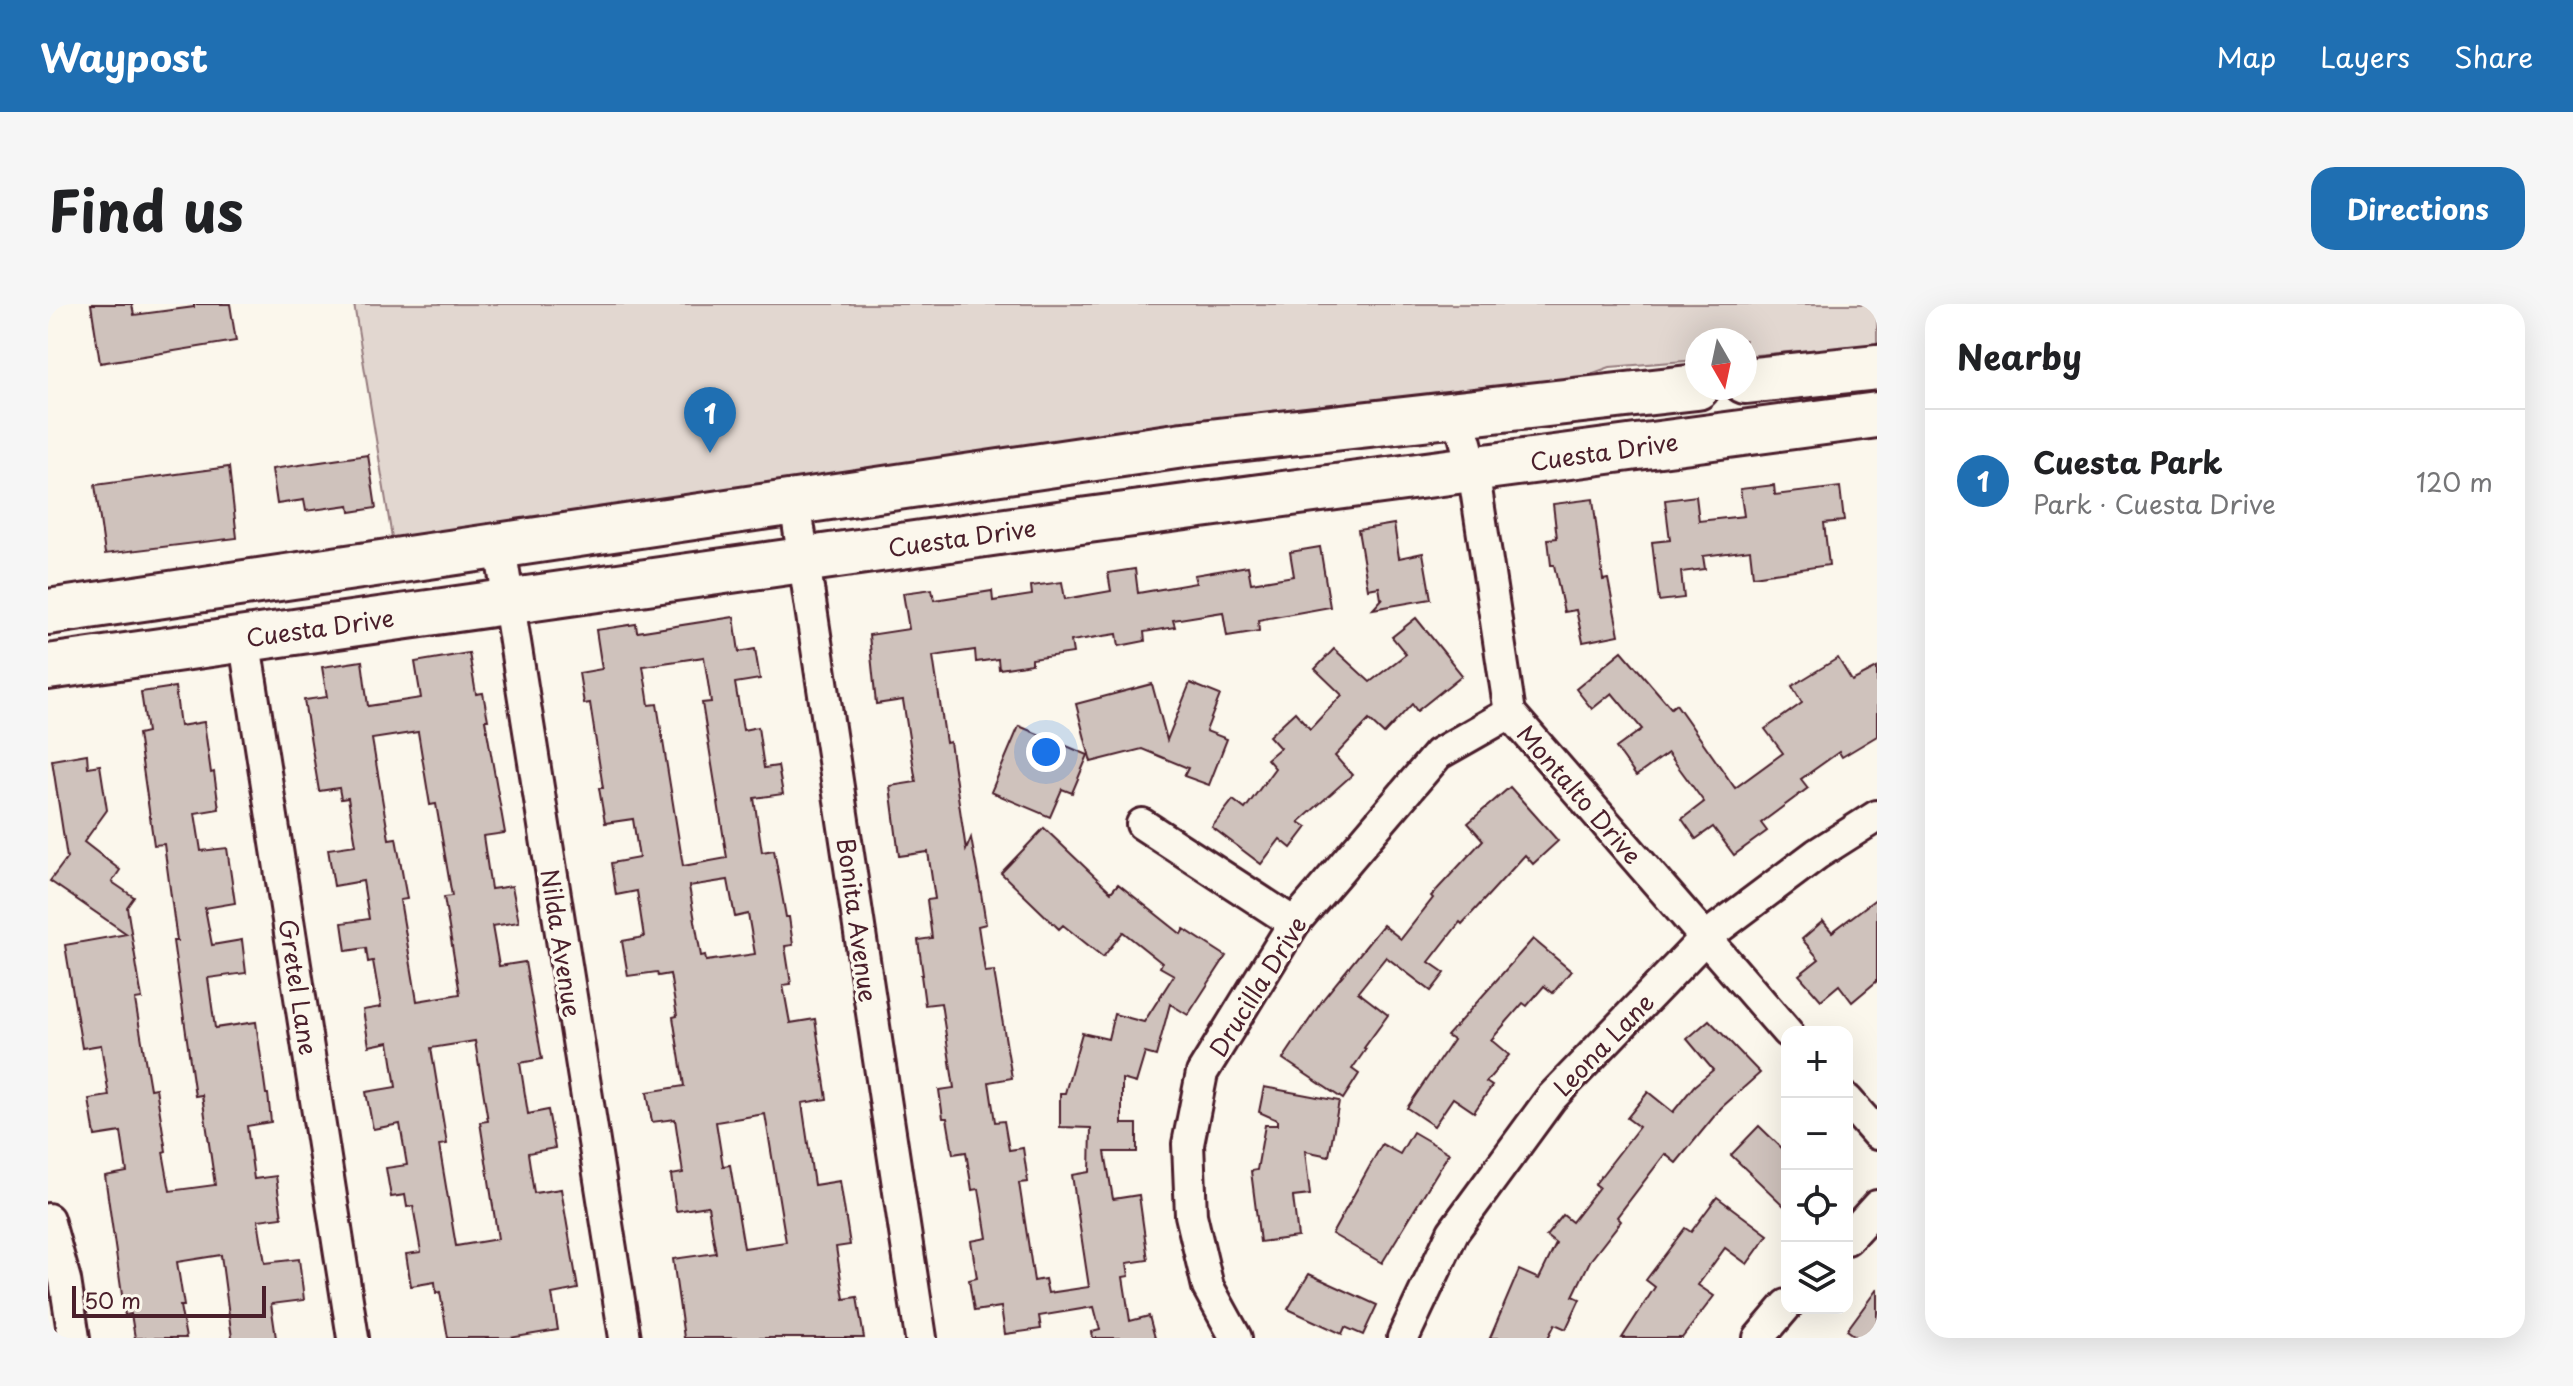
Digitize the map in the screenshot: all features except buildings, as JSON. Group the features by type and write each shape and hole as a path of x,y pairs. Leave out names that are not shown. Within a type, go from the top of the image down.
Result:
{"main road":[{"path":"1757,380 1877,367"},
{"path":"48,612 1183,445 1685,388"},
{"name":"Cuesta Drive","path":"48,667 244,637 1877,415"}],"street":[{"name":"Montalto Drive","path":"1458,413 1473,469 1510,713 1782,1026"},
{"name":"Bonita Avenue","path":"795,502 921,1338"},
{"name":"Nilda Avenue","path":"500,547 625,1338"},
{"name":"Gretel Lane","path":"244,637 353,1338"},
{"name":"Drucilla Drive","path":"1236,1338 1208,1287 1191,1215 1188,1144 1202,1073 1294,923 1438,754 1510,713"},
{"name":"Leona Lane","path":"1403,1338 1453,1232 1551,1098 1705,938 1817,854 1877,816"},
{"path":"1142,824 1294,923"},
{"path":"1853,1107 1877,1134"},
{"path":"1853,1232 1877,1206"},
{"path":"48,1219 65,1280 74,1338"},
{"path":"1759,1338 1781,1312"}],"shaded area":[{"path":"354,304 1877,304 1877,344 1757,355 1757,328 1685,328 1685,361 1610,367 1585,376 393,544"}],"place":[{"name":"Cuesta Park","path":"710,453"}]}
